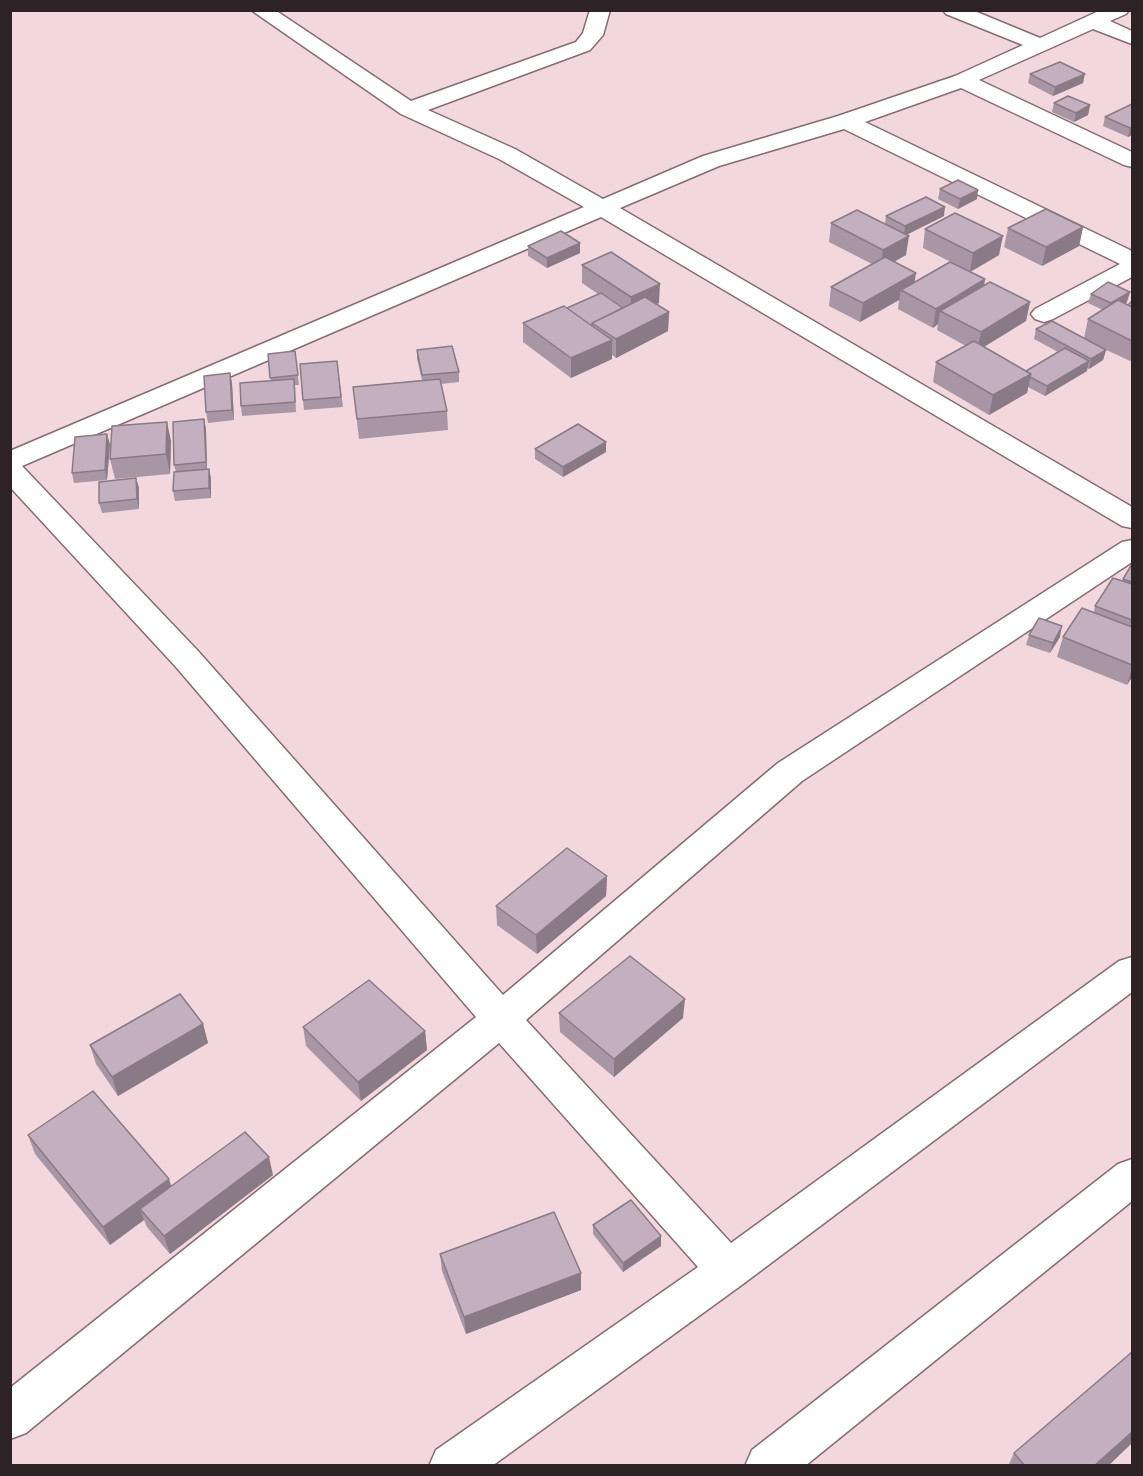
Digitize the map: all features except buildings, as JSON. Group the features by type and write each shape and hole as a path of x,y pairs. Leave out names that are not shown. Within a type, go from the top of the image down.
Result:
{"street":[{"path":"261,10 409,109 507,153 1132,519"},
{"path":"409,109 583,45 593,35 600,10"},
{"path":"953,10 1041,45"},
{"path":"10,461 711,161 846,122 962,80 1119,10"},
{"path":"1094,22 1132,38"},
{"path":"962,80 1132,160"},
{"path":"846,122 1132,260"},
{"path":"1044,314 1132,267"},
{"path":"10,470 187,659 501,1019 728,1270"},
{"path":"10,1417 501,1019 790,772 1132,549"},
{"path":"452,1466 728,1270 1132,972"},
{"path":"768,1466 1132,1177"}]}
